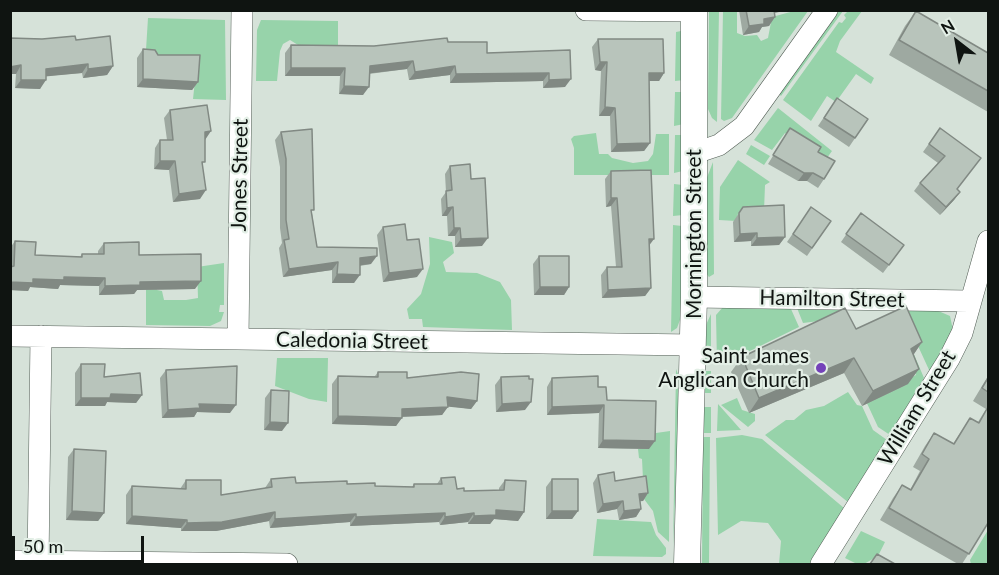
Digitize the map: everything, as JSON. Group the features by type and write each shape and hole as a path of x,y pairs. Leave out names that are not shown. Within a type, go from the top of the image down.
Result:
{"street":[{"name":"Jones Street","path":"238,339 242,10"},
{"path":"586,10 694,11"},
{"path":"695,153 719,145 744,126 827,10"},
{"name":"Mornington Street","path":"687,564 694,345 694,11"},
{"name":"William Street","path":"821,564 949,359 962,333 969,301 988,240"},
{"name":"Hamilton Street","path":"694,297 969,301"},
{"name":"Caledonia Street","path":"10,336 694,345"},
{"path":"38,563 41,336"},
{"path":"10,561 287,564"}],"green space":[{"path":"709,11 719,11 717,122 712,118 708,109"},
{"path":"723,11 737,11 737,33 745,36 757,35 761,41 768,38 772,17 794,11 808,11 732,118 724,121 721,119"},
{"path":"839,11 843,11 781,96 779,94"},
{"path":"848,11 862,11 840,41 836,52 874,78 871,84 856,74 836,102 827,96 811,121 783,100 839,22 842,23 846,18 844,15"},
{"path":"148,18 225,20 226,100 193,99 197,62 154,61 146,50"},
{"path":"261,20 338,21 338,49 298,45 290,40 283,44 280,51 277,81 256,81 257,30"},
{"path":"681,31 685,80 675,81 676,32"},
{"path":"675,92 683,92 684,124 674,126"},
{"path":"778,108 832,151 824,162 785,133 772,150 754,140"},
{"path":"596,133 599,154 608,154 612,158 633,163 648,161 653,154 656,134 669,134 669,175 574,175 574,148 571,139 574,136"},
{"path":"675,135 684,135 683,171 674,173"},
{"path":"751,145 770,156 764,165 746,154"},
{"path":"738,160 770,182 765,185 764,211 738,214 736,221 719,220 720,187"},
{"path":"713,162 714,274 709,277 705,272 706,180"},
{"path":"674,184 683,185 683,215 673,216"},
{"path":"673,225 682,226 682,272 681,317 677,328 671,332"},
{"path":"429,237 452,242 454,253 443,262 446,272 477,273 500,282 511,300 512,330 423,327 422,319 409,319 407,309 421,294 430,264"},
{"path":"224,263 224,305 220,305 219,312 224,312 221,321 210,326 146,325 146,288 155,271 157,290 162,291 164,300 186,300 198,298 197,267"},
{"path":"723,307 791,309 799,327 752,350 717,363 716,315"},
{"path":"797,308 841,308 843,318 803,323"},
{"path":"901,309 936,310 950,316 953,330 930,372"},
{"path":"711,314 711,363 702,363 705,327"},
{"path":"910,345 924,378 890,435 878,427 865,399 916,375 910,360"},
{"path":"277,358 328,358 327,402 309,399 275,386"},
{"path":"676,369 680,379 673,550"},
{"path":"704,371 711,371 711,393 704,393"},
{"path":"848,392 857,405 862,406 873,430 887,440 849,503 765,435 786,420 794,420 806,410 824,406"},
{"path":"737,398 742,410 755,414 755,421 748,427 721,405"},
{"path":"718,404 734,422 741,430 717,431"},
{"path":"704,407 711,407 711,433 704,433"},
{"path":"670,431 669,542 658,532 653,511 644,499 642,459 639,458 638,449 648,446 649,434"},
{"path":"742,435 762,439 844,508 810,564 779,564 781,541 768,523 741,521 718,535 716,438"},
{"path":"703,437 710,437 709,564 702,564"},
{"path":"597,519 651,522 656,535 666,548 666,554 662,557 593,556"},
{"path":"988,530 988,564 971,564 970,560"},
{"path":"861,531 885,542 878,556 864,564 857,564 845,558"}],"building":[{"path":"746,10 774,10 775,17 764,19 764,24 749,26"},
{"path":"916,11 988,53 988,91 899,40"},
{"path":"75,36 76,40 110,36 113,66 88,69 88,64 46,69 46,80 21,80 21,65 10,67 10,38 42,39"},
{"path":"447,38 448,42 487,42 487,53 570,50 571,79 549,80 549,73 456,74 455,66 415,72 413,61 370,66 369,87 344,86 345,68 291,68 291,45 374,46"},
{"path":"598,39 663,39 664,73 649,73 650,143 617,144 615,108 605,107 607,62 600,62"},
{"path":"143,49 155,50 158,55 200,55 198,82 143,79"},
{"path":"837,98 868,119 855,138 824,118"},
{"path":"207,105 211,131 205,132 205,162 202,162 206,190 179,194 175,161 160,161 160,140 173,140 170,110"},
{"path":"790,128 821,147 818,152 835,161 824,179 813,173 804,173 773,155"},
{"path":"940,128 981,158 957,189 960,192 946,207 920,183 945,156 929,144"},
{"path":"312,129 314,210 311,210 317,247 377,248 377,256 360,258 360,275 337,274 338,262 289,269 284,240 289,239 286,220 286,159 281,132"},
{"path":"470,164 471,179 485,178 488,238 461,239 460,228 454,228 453,207 447,208 446,191 452,190 450,166"},
{"path":"651,170 654,239 649,239 651,288 608,290 607,267 622,267 617,198 611,198 611,171"},
{"path":"784,205 785,237 757,238 757,233 740,234 739,213 743,207"},
{"path":"811,207 831,221 812,248 793,234"},
{"path":"861,213 904,245 889,265 846,234"},
{"path":"405,224 407,240 419,239 423,269 389,273 383,227"},
{"path":"15,241 36,242 35,255 82,257 82,254 104,254 104,243 139,242 139,255 201,254 201,281 140,282 140,285 105,286 105,278 64,277 64,280 33,279 33,283 10,282 10,267 14,266"},
{"path":"539,256 569,256 569,287 540,287"},
{"name":"Saint James Anglican Church","path":"906,306 922,342 911,349 919,369 873,391 854,358 759,398 742,357 845,308 856,329"},
{"path":"81,364 105,364 104,377 140,373 142,395 111,394 110,398 81,398"},
{"path":"237,366 236,405 199,404 200,408 168,410 166,370"},
{"path":"378,372 407,372 407,378 461,372 479,374 477,401 447,397 448,407 402,409 402,418 338,416 338,376 378,377"},
{"path":"529,376 529,379 533,379 531,402 502,404 501,377"},
{"path":"598,376 598,387 606,387 607,400 656,401 655,441 603,440 604,405 552,407 552,378"},
{"path":"988,378 988,392 982,388"},
{"path":"271,390 289,391 288,423 270,422"},
{"path":"988,407 988,523 969,554 889,508 902,485 911,490 929,459 922,454 934,433 954,444 970,418 979,423"},
{"path":"74,449 106,451 104,513 72,511"},
{"path":"614,472 615,481 646,476 648,493 639,494 641,509 624,511 623,501 603,504 598,475"},
{"path":"295,477 296,483 347,481 347,484 375,483 375,486 414,487 414,484 442,484 441,478 455,477 457,489 464,488 464,491 504,490 505,480 526,481 524,512 496,510 496,515 474,516 474,513 445,517 445,513 356,517 356,514 275,519 275,512 222,522 187,523 187,520 132,516 132,486 186,489 186,480 221,480 221,495 272,487 271,479"},
{"path":"552,479 578,479 578,511 552,511"},
{"path":"877,554 895,564 870,564"}],"place":[{"name":"Saint James Anglican Church","path":"821,368"}]}
